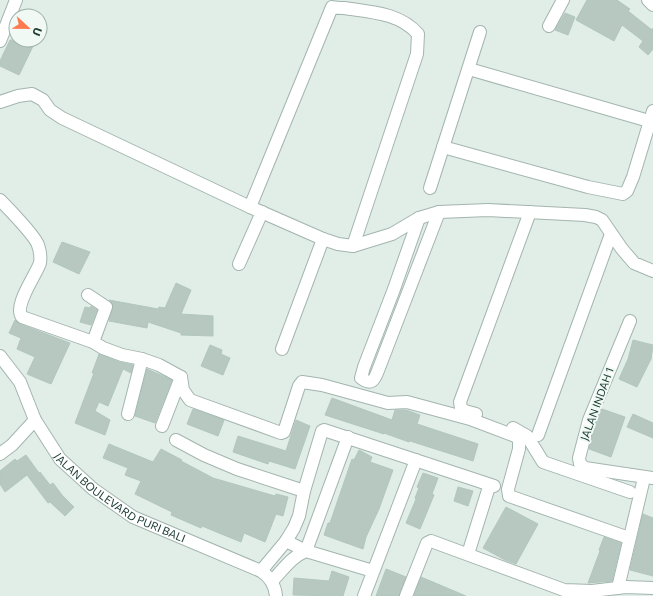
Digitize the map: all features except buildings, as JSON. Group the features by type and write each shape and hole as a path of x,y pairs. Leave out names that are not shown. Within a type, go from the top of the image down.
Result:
{"street":[{"path":"0,41 16,0"},
{"path":"549,26 563,0"},
{"path":"648,0 653,5"},
{"path":"250,207 332,7 396,18 411,26 418,34 417,54 353,246"},
{"path":"430,188 480,32"},
{"path":"443,147 588,187 623,194 627,191 633,177 651,116 468,69"},
{"path":"0,102 18,96 32,94 43,100 50,110 62,118 250,207 323,239 338,244 353,246 392,234 418,218 439,212 488,210 596,217 602,220 634,263 653,271"},
{"path":"0,200 38,242 41,255 39,264 26,290 19,310 22,317 93,342 103,348 122,355 159,364 181,377"},
{"path":"239,264 262,212"},
{"path":"418,218 394,289 364,367 361,378 365,381 370,382 374,380 439,212"},
{"path":"530,212 460,402 461,408 465,411 516,429 528,436 543,462 630,492"},
{"path":"538,435 611,234"},
{"path":"282,349 323,239"},
{"path":"88,295 106,307 93,342"},
{"name":"JALAN INDAH 1","path":"630,321 589,420 579,458 580,464 585,468 650,476"},
{"name":"JALAN BOULEVARD PURI BALI","path":"0,356 20,382 35,420 60,459 93,489 133,516 261,571 272,581"},
{"path":"128,414 142,359"},
{"path":"181,377 183,390 190,400 281,433 284,432 286,428 299,386 302,382 322,385 388,402 407,402 476,422 515,436 519,438 519,449 508,489 509,496 629,538"},
{"path":"162,426 181,377"},
{"path":"0,454 12,445 35,420"},
{"path":"261,571 286,541 294,528 299,516 304,491 322,431 326,430 416,460 491,488 468,554"},
{"path":"276,596 272,581 289,562 306,551 348,438"},
{"path":"176,440 204,455 238,469 304,491"},
{"path":"364,596 416,460"},
{"path":"618,588 629,538 650,476"},
{"path":"286,541 306,551 373,571"},
{"path":"406,596 427,543 431,541 468,554 562,593 592,592 626,587 653,588"}]}
